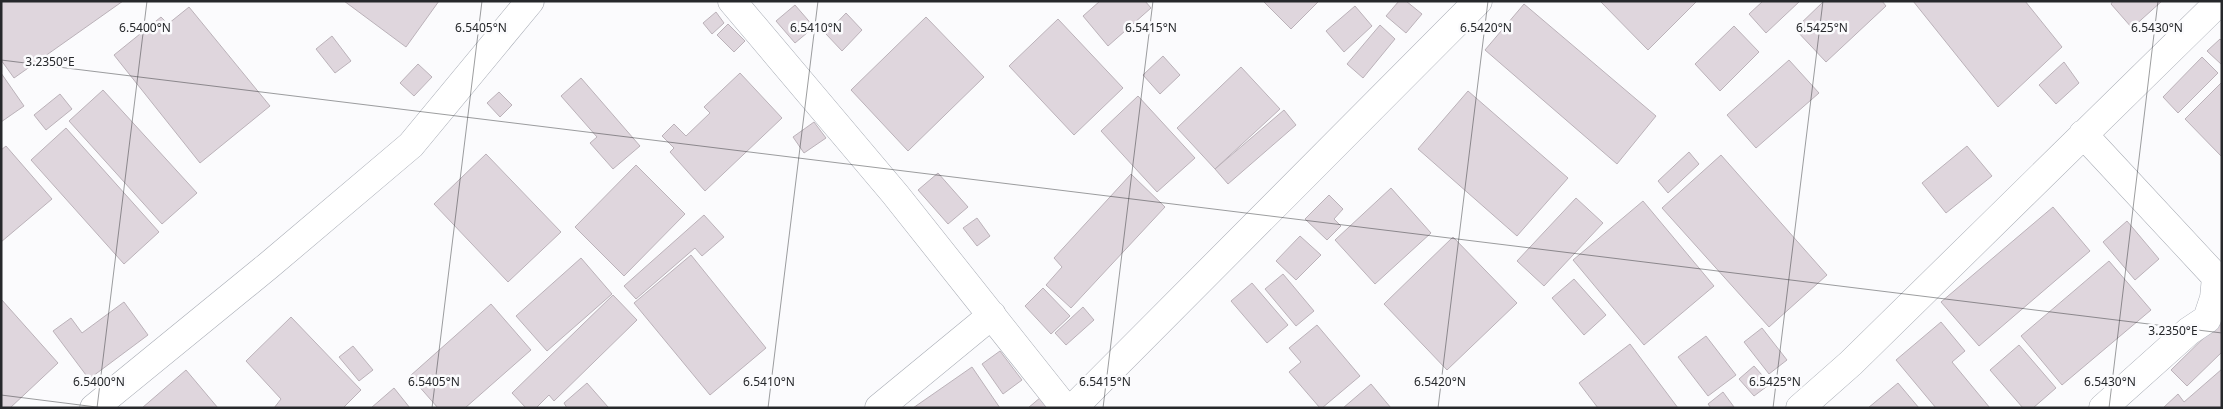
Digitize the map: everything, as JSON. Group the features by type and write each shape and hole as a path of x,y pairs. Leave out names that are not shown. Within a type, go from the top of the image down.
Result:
{"street":[{"path":"94,408 275,260 411,145 530,1"},
{"path":"1073,408 1478,1"},
{"path":"1800,408 1851,363 2220,1"},
{"path":"744,5 1065,408"},
{"path":"2083,134 2216,277 2214,298 2207,319 2189,331 2104,408"},
{"path":"879,408 992,315"}],"building":[{"path":"1,1 123,1 14,78 1,60"},
{"path":"344,1 439,1 406,47"},
{"path":"1100,1 1145,1 1151,8 1108,46 1083,16"},
{"path":"1263,1 1319,1 1291,29"},
{"path":"1399,1 1406,1 1422,14 1406,33 1386,16"},
{"path":"1600,1 1697,1 1648,50"},
{"path":"1763,1 1800,1 1766,33 1749,14"},
{"path":"1824,1 1882,1 1886,6 1826,62 1795,29"},
{"path":"1913,1 2025,1 2062,47 1998,107"},
{"path":"2113,1 2162,1 2132,28 2111,4"},
{"path":"1524,4 1656,116 1617,164 1485,50"},
{"path":"795,5 814,27 795,43 776,21"},
{"path":"1355,6 1372,26 1344,52 1326,31"},
{"path":"189,7 270,106 200,163 114,55 161,17 168,24"},
{"path":"716,12 724,23 712,34 703,23"},
{"path":"846,13 862,30 842,51 826,34"},
{"path":"926,17 984,77 908,151 851,90"},
{"path":"1058,19 1123,88 1074,135 1009,66"},
{"path":"728,24 745,41 734,52 717,35"},
{"path":"1380,25 1395,39 1363,78 1347,64"},
{"path":"1734,26 1759,52 1720,91 1695,64"},
{"path":"332,36 351,61 335,73 316,49"},
{"path":"2220,39 2222,41 2222,65 2207,51"},
{"path":"1163,56 1180,75 1160,94 1143,75"},
{"path":"2202,57 2218,73 2178,113 2163,97"},
{"path":"1789,60 1819,93 1756,148 1727,115"},
{"path":"2064,62 2079,83 2056,104 2039,85"},
{"path":"418,64 432,77 414,96 400,83"},
{"path":"1241,67 1280,109 1215,169 1177,128"},
{"path":"1,73 24,106 1,122"},
{"path":"740,73 782,118 705,191 670,152 674,148 662,136 674,124 686,136 710,113 704,107"},
{"path":"581,78 640,146 613,169 590,143 597,137 561,96"},
{"path":"2222,82 2222,157 2185,119"},
{"path":"103,90 197,193 162,224 69,121"},
{"path":"1468,91 1568,178 1517,236 1418,149"},
{"path":"499,92 512,105 500,117 487,103"},
{"path":"60,94 72,109 46,130 34,115"},
{"path":"1138,96 1195,158 1157,192 1101,131"},
{"path":"1284,110 1296,125 1228,184 1215,169"},
{"path":"814,122 826,138 804,153 793,137"},
{"path":"66,128 159,232 124,264 31,160"},
{"path":"6,146 52,199 1,242 1,150"},
{"path":"1967,146 1992,176 1946,213 1922,183"},
{"path":"1689,152 1699,164 1668,193 1658,181"},
{"path":"486,154 561,232 508,282 434,204"},
{"path":"1721,155 1827,275 1769,327 1662,208"},
{"path":"636,165 685,214 624,276 575,227"},
{"path":"938,173 968,207 948,224 918,190"},
{"path":"1131,174 1165,207 1071,308 1046,285 1062,267 1054,258"},
{"path":"1391,188 1431,233 1375,284 1335,240"},
{"path":"1329,195 1343,209 1334,219 1341,226 1327,240 1305,219"},
{"path":"1576,198 1603,223 1544,286 1517,261"},
{"path":"1643,201 1714,286 1644,345 1573,260"},
{"path":"2053,207 2090,251 1979,346 1941,302"},
{"path":"704,215 724,237 702,256 695,248 636,299 624,286"},
{"path":"977,218 990,236 977,246 963,228"},
{"path":"2127,221 2159,259 2135,280 2103,242"},
{"path":"1300,236 1321,255 1296,280 1276,261"},
{"path":"1453,237 1517,303 1447,370 1384,304"},
{"path":"691,255 766,348 710,395 634,303"},
{"path":"581,258 612,294 547,351 516,316"},
{"path":"2109,261 2151,310 2062,385 2021,336"},
{"path":"1283,274 1314,311 1296,326 1265,289"},
{"path":"1574,279 1606,315 1584,335 1552,298"},
{"path":"1252,283 1288,325 1267,343 1231,301"},
{"path":"1043,288 1070,316 1051,334 1025,306"},
{"path":"613,295 637,320 554,401 549,395 536,408 526,408 512,393"},
{"path":"1,299 58,363 10,408 1,408"},
{"path":"124,302 148,335 89,379 53,331 71,318 82,333"},
{"path":"491,304 531,350 465,408 438,408 410,376"},
{"path":"1083,307 1094,320 1066,345 1055,333"},
{"path":"291,317 361,390 343,408 274,408 281,399 246,361"},
{"path":"2221,321 2222,352 2187,386 2171,370"},
{"path":"1941,322 1965,351 1952,362 1990,408 1936,408 1896,360"},
{"path":"1317,325 1360,376 1322,408 1289,372 1301,362 1289,348"},
{"path":"1762,328 1787,360 1769,374 1744,342"},
{"path":"1706,336 1736,375 1708,396 1678,357"},
{"path":"1630,344 1678,408 1598,408 1579,383"},
{"path":"2019,345 2056,388 2033,408 2023,408 1990,370"},
{"path":"353,346 373,370 359,381 339,357"},
{"path":"1000,351 1022,380 1003,394 982,364"},
{"path":"1754,366 1770,384 1754,396 1739,379"},
{"path":"972,367 1000,408 913,408"},
{"path":"2222,369 2222,408 2163,408 2178,394 2184,402"},
{"path":"186,370 218,408 142,408"},
{"path":"587,383 608,407 567,408 564,403"},
{"path":"1898,383 1919,408 1868,408"},
{"path":"1371,384 1391,408 1343,408"},
{"path":"394,388 410,408 371,408"},
{"path":"1723,392 1734,407 1711,408 1708,404"},
{"path":"1041,397 1051,408 1028,408"}]}
